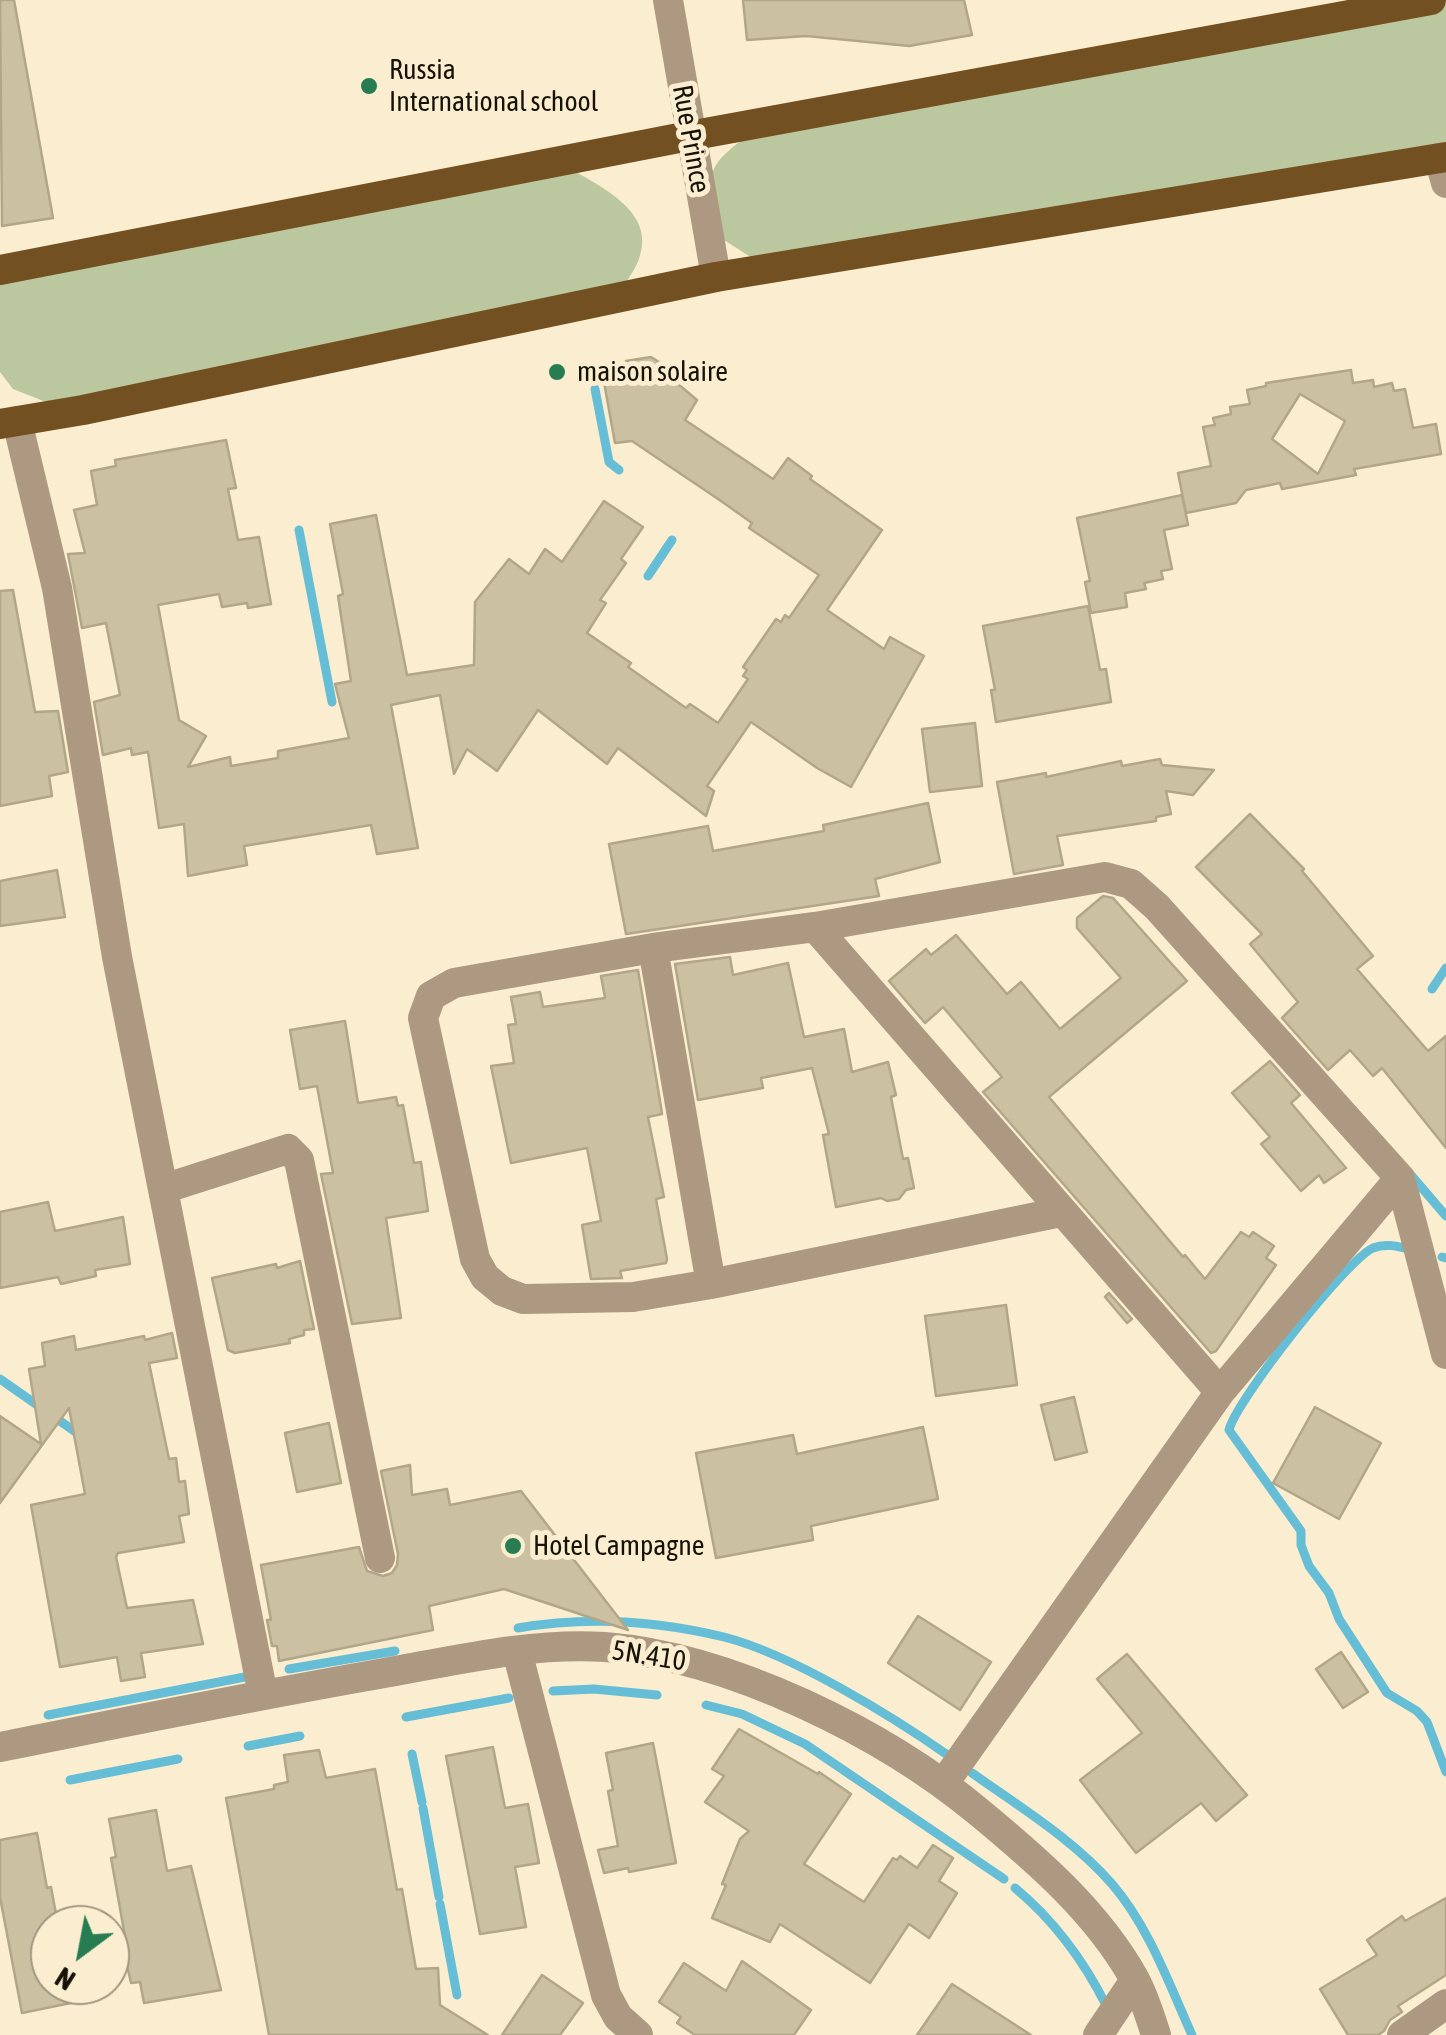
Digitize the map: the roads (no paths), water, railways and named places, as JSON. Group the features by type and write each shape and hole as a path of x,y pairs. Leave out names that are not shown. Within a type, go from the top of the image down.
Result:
{"main road":[{"path":"0,270 690,136 1430,0"},
{"path":"8,423 716,277 1444,166"}],"street":[{"name":"Rue Prince","path":"668,0 716,277"},
{"path":"8,423 57,588 117,957 263,1694"},
{"path":"1061,1212 633,1297 524,1299 502,1291 485,1278 475,1259 423,1018 431,996 454,983 1105,877 1131,884 1157,907 1400,1178 1446,1354"},
{"path":"815,927 1220,1392"},
{"path":"653,948 710,1284"},
{"path":"163,1190 288,1149 299,1160 380,1558"},
{"path":"944,1783 1220,1392 1400,1178"},
{"path":"1415,1238 1446,1246"},
{"name":"5N.410","path":"0,1747 263,1694 517,1651 603,1647 682,1658 754,1681 859,1733 944,1783 1036,1860 1102,1930 1147,2015"},
{"path":"517,1651 606,1994 618,2017 638,2035"},
{"path":"1402,2035 1446,2004"},
{"path":"1098,2035 1147,2015"}],"waterway":[{"path":"595,389 609,462 619,470"},
{"path":"299,530 332,702"},
{"path":"648,576 672,540"},
{"path":"1432,989 1446,968"},
{"path":"1410,1174 1446,1216"},
{"path":"1411,1250 1382,1246 1359,1258 1270,1363 1229,1430 1301,1531 1301,1545 1309,1566 1387,1693 1417,1711 1427,1722 1446,1772"},
{"path":"1442,1257 1446,1258"},
{"path":"0,1379 80,1435"},
{"path":"518,1628 622,1622 674,1627 751,1645 870,1705 949,1756"},
{"path":"289,1669 395,1651"},
{"path":"48,1715 250,1676"},
{"path":"553,1691 594,1689 657,1695"},
{"path":"406,1717 509,1698"},
{"path":"706,1705 742,1714 805,1744 1004,1879"},
{"path":"248,1746 300,1736"},
{"path":"412,1754 422,1802"},
{"path":"70,1780 178,1759"},
{"path":"972,1773 1064,1839 1112,1884 1148,1937 1192,2035"},
{"path":"423,1808 439,1897"},
{"path":"1015,1888 1067,1943 1107,2007"},
{"path":"440,1904 457,1995"}],"place":[{"name":"Russia International school","path":"369,86"},
{"name":"maison solaire","path":"557,372"},
{"name":"Hotel Campagne","path":"513,1546"}]}
